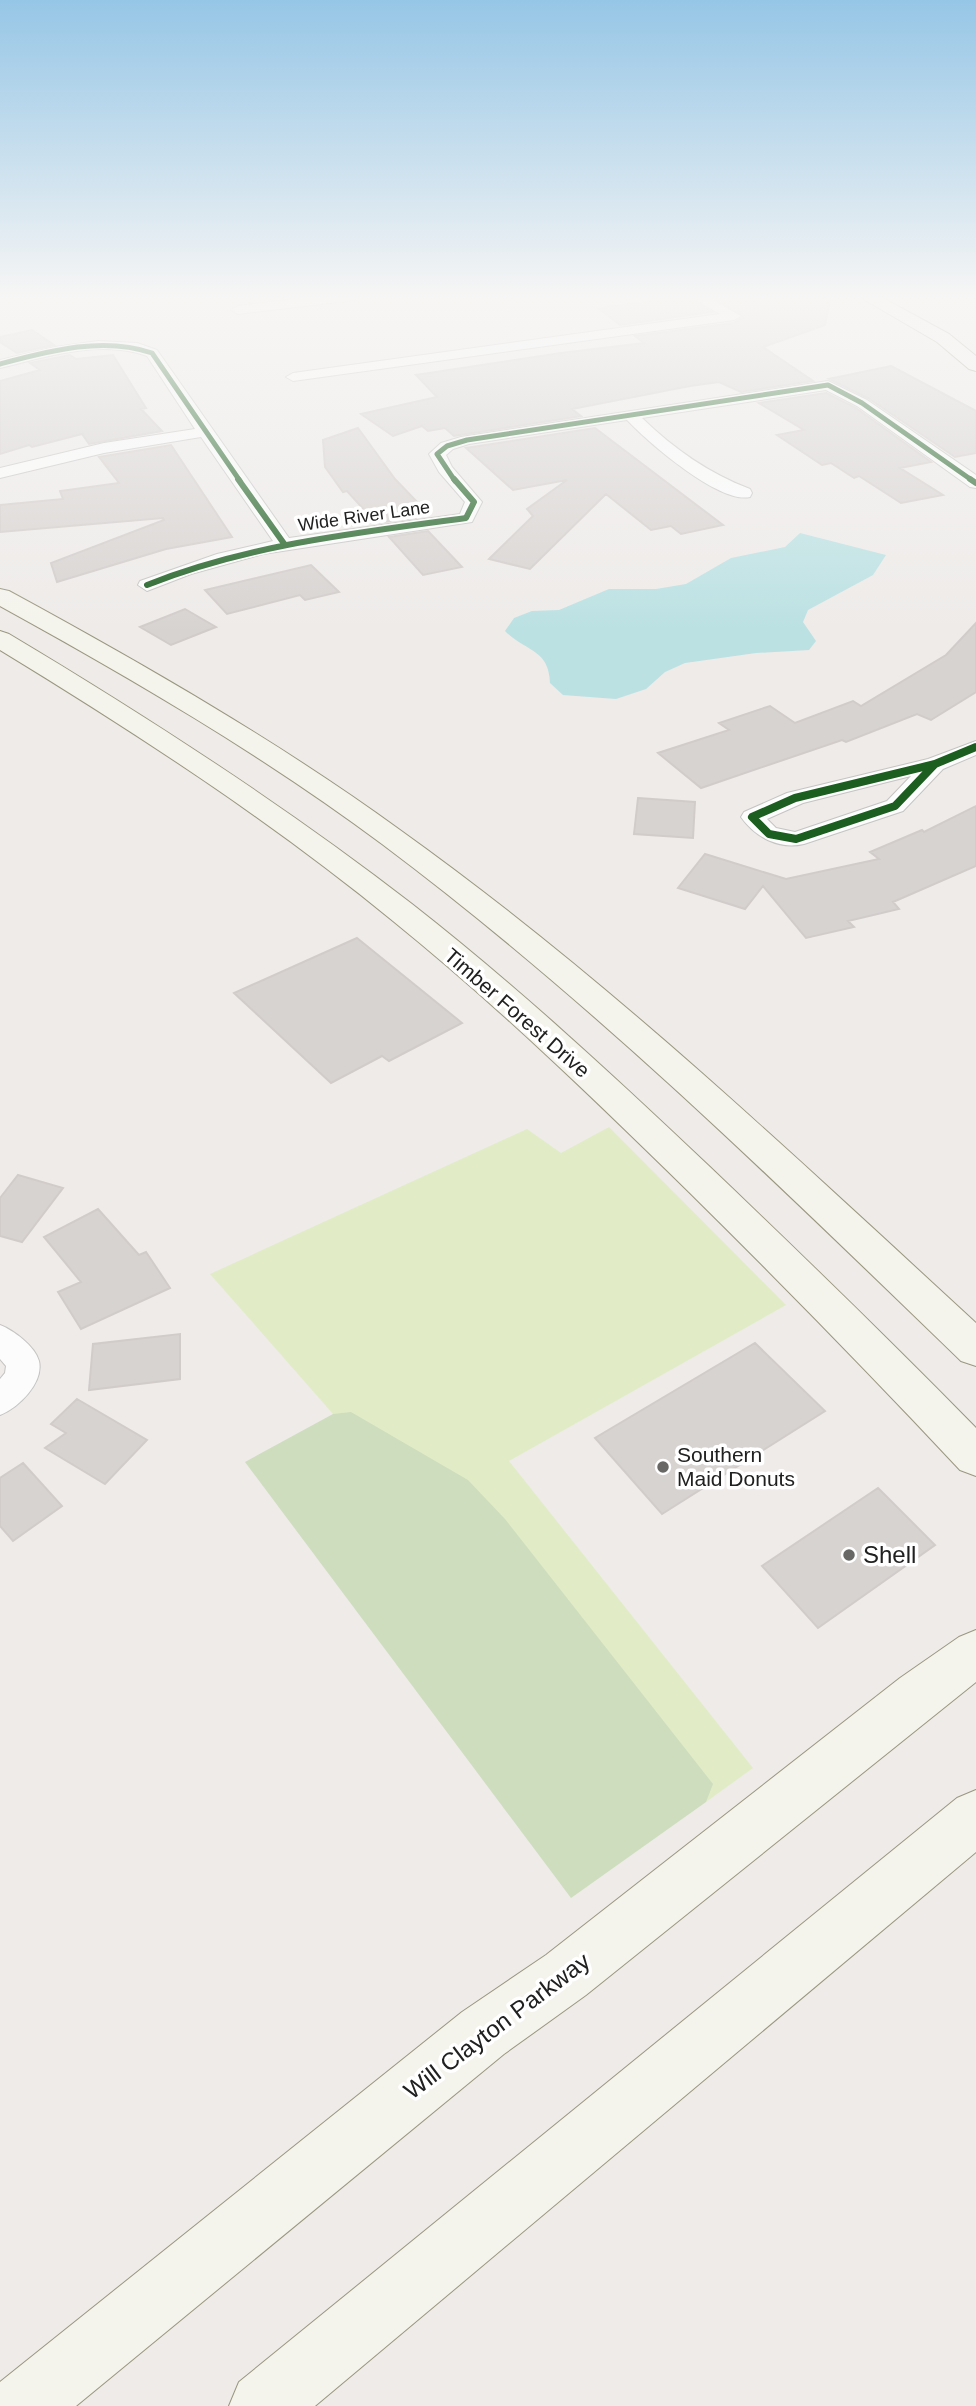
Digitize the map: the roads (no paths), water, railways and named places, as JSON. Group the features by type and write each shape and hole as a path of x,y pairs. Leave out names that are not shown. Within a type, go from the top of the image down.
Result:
{"main road":[{"path":"0,596 206,714 301,775 431,869 583,990 784,1168 976,1349"},
{"name":"Timber Forest Drive","path":"0,639 158,735 245,795 387,901 526,1016 839,1316 976,1457"},
{"path":"158,735 206,714"},
{"name":"Will Clayton Parkway","path":"23,2406 483,2033 566,1975 918,1695 976,1653"},
{"path":"263,2406 976,1817"}],"street":[{"path":"189,408 285,545"},
{"path":"632,417 687,408"},
{"path":"871,408 976,483"},
{"path":"632,417 680,461 714,482 744,493"},
{"name":"Wide River Lane","path":"148,585 211,561 285,545 466,518 474,502 445,469 437,454 447,446 467,440 632,417"},
{"path":"3,473 111,447 205,432"},
{"path":"3,473 26,475 28,483"},
{"path":"935,764 895,806 796,839 769,834 752,817 810,794 935,764 976,747"},
{"path":"0,1338 23,1362 21,1378 0,1401"}],"water":[{"path":"800,533 886,555 873,575 808,610 803,622 816,641 809,650 756,653 685,663 665,672 646,689 616,699 563,695 550,683 549,672 541,657 505,631 514,618 532,611 559,610 609,589 656,589 686,584 731,558 785,547"}],"place":[{"name":"Southern Maid Donuts","path":"663,1467"},
{"name":"Shell","path":"849,1555"}]}
